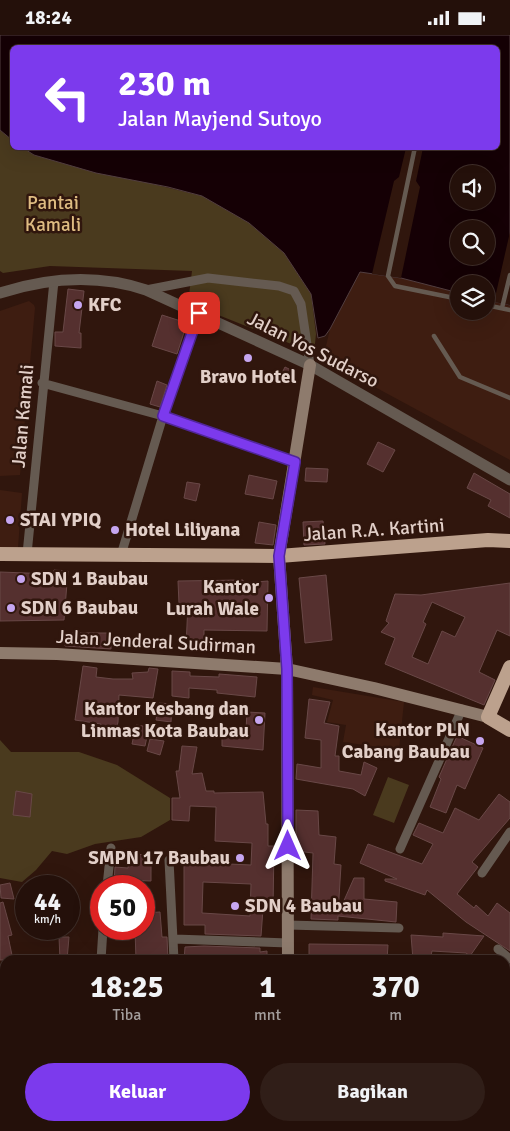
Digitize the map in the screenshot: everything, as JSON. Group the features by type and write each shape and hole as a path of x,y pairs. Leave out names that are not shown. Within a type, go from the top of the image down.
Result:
{"highway":[{"name":"Jalan R.A. Kartini","path":"0,554 279,556 488,540 510,541"},
{"path":"488,717 510,667"},
{"name":"Jalan Jenderal Sudirman","path":"488,717 510,730"}],"main road":[{"path":"288,955 287,669 279,556 310,365"},
{"name":"Jalan Jenderal Sudirman","path":"0,653 57,654 287,669 462,709 488,717"}],"street":[{"path":"146,290 208,278 279,286 294,291 301,304 310,365"},
{"name":"Jalan Yos Sudarso","path":"0,293 22,286 54,281 92,280 127,284 146,290 310,365 510,480"},
{"name":"Jalan Kamali","path":"27,554 42,383 54,281"},
{"path":"121,555 163,416 199,313"},
{"path":"42,383 163,416 295,462"},
{"path":"400,849 462,709"},
{"path":"482,873 510,832"},
{"path":"108,875 111,848"},
{"path":"169,861 174,955"},
{"path":"288,925 399,928"},
{"path":"174,939 288,943"},
{"path":"101,955 102,940"},
{"path":"498,949 505,955"}],"lane":[{"path":"414,150 388,277 395,286 450,297"},
{"path":"502,308 510,275"},
{"path":"495,307 510,310"},
{"path":"434,336 460,377 510,398"}],"shaded area":[{"path":"0,35 510,35 510,305 495,302 495,275 450,275 450,291 401,278 360,272 330,329 325,336 318,338 311,294 284,253 249,223 202,196 168,187 96,173 34,155 26,150 500,150 500,45 10,45 10,138 0,130"},
{"path":"360,272 401,278 450,291 450,320 495,320 495,302 510,306 510,460 323,359 330,329"},
{"path":"29,301 35,308 20,475 0,476 0,311"},
{"name":"STAI YPIQ","path":"0,490 22,493 18,548 0,547"},
{"path":"313,687 404,702 399,750 343,742 346,725 327,722 333,700 312,695"}],"green space":[{"name":"Pantai Kamali","path":"0,130 10,138 10,150 26,150 34,155 202,196 249,223 284,253 311,294 316,334 314,353 188,303 192,271 50,266 3,273 0,271"},
{"path":"0,740 11,752 79,752 117,765 170,798 170,820 141,837 95,844 67,854 52,851 30,875 15,875 15,881 0,878"},
{"path":"388,777 409,785 394,823 373,815"}],"pier":[{"path":"406,150 423,150 416,181 420,187 401,278 372,274 394,181 399,177"},
{"path":"510,232 510,305 495,302"}],"building":[{"path":"68,289 84,291 79,333 81,333 81,348 55,346 55,332 63,332"},
{"path":"162,315 187,323 177,354 152,346"},
{"path":"285,367 295,372 290,382 280,377"},
{"path":"157,381 167,385 160,407 150,404"},
{"path":"378,442 395,450 383,472 367,464"},
{"path":"306,468 328,469 327,482 305,481"},
{"path":"474,473 510,494 510,518 488,506 491,500 467,488"},
{"path":"249,475 277,481 273,499 245,494"},
{"path":"187,482 200,484 196,501 184,498"},
{"path":"323,521 325,544 304,545 303,522"},
{"path":"259,522 276,525 273,545 255,543"},
{"path":"54,570 68,571 64,620 0,621 0,572 53,574"},
{"path":"326,575 332,640 305,643 299,578"},
{"path":"243,580 243,583 268,581 267,631 204,630 204,647 186,647 188,603 179,604 178,581"},
{"path":"510,583 510,636 497,630 479,672 495,680 484,705 385,664 395,638 381,632 389,623 386,621 395,594 421,595","holes":["432,602 465,617 455,637 442,631 428,664 412,657 426,624 423,622"]},
{"path":"64,633 111,633 111,649 65,646"},
{"path":"83,666 97,668 96,677 113,679 133,679 132,673 148,672 149,668 158,669 153,698 119,695 118,722 115,734 100,733 101,724 75,720"},
{"path":"172,671 190,672 190,676 219,677 219,674 257,677 255,697 217,693 217,690 189,688 189,698 172,696"},
{"path":"309,699 330,702 324,723 339,726 335,756 339,756 339,771 361,775 364,762 377,768 365,796 353,789 296,779 297,764 321,768 321,740 305,738"},
{"path":"159,703 172,704 171,722 156,720"},
{"path":"247,712 265,713 263,750 222,746 222,728 246,730"},
{"path":"136,725 149,727 145,746 132,744"},
{"path":"457,736 483,748 465,789 457,785 446,813 430,807 441,779 439,777"},
{"path":"150,739 164,741 160,755 147,751"},
{"path":"182,746 197,747 192,774 202,773 206,791 214,791 214,793 263,792 266,824 268,824 268,846 274,846 273,909 263,909 261,936 205,934 205,925 184,925 184,862 251,865 252,843 215,841 216,807 190,806 189,821 172,820 172,798 180,798 176,771 179,771","holes":["203,882 251,884 250,916 202,913"]},
{"path":"16,791 32,794 30,817 13,815"},
{"path":"499,794 510,802 510,818 472,862 478,867 457,894 474,908 476,905 488,916 497,903 510,913 510,951 466,922 427,890 425,895 385,881 385,879 397,879 360,863 368,844 422,864 433,844 413,835 419,823 443,833 455,808 479,820"},
{"path":"296,810 318,811 319,835 336,837 334,864 341,865 338,914 354,878 364,878 364,899 397,902 396,922 338,916 338,920 311,919 313,853 296,851"},
{"path":"130,854 151,855 151,875 114,875 115,867 128,868"},
{"path":"10,883 14,899 1,898 0,885"},
{"path":"3,902 12,935 8,936 12,955 0,955 0,903"},
{"path":"155,912 160,912 162,937 167,937 168,955 136,955 135,940 155,940"},
{"path":"443,933 484,936 471,955 466,953 432,951 431,955 413,955 411,935 443,937"},
{"path":"59,940 69,940 67,955 60,955"},
{"path":"309,944 388,945 387,955 309,955"},
{"path":"185,947 260,948 260,952 267,951 267,955 184,955"}],"place":[{"name":"KFC","path":"78,305"},
{"name":"Bravo Hotel","path":"248,358"},
{"name":"STAI YPIQ","path":"10,520"},
{"name":"Hotel Liliyana","path":"115,530"},
{"name":"SDN 1 Baubau","path":"21,579"},
{"name":"Kantor Lurah Wale","path":"269,598"},
{"name":"SDN 6 Baubau","path":"11,608"},
{"name":"Kantor Kesbang dan Linmas Kota Baubau","path":"259,720"},
{"name":"Kantor PLN Cabang Baubau","path":"480,741"},
{"name":"SMPN 17 Baubau","path":"240,858"},
{"name":"SDN 4 Baubau","path":"235,906"}],"route":[{"path":"199,313 163,416 295,462 279,556 287,669 288,846"}]}
